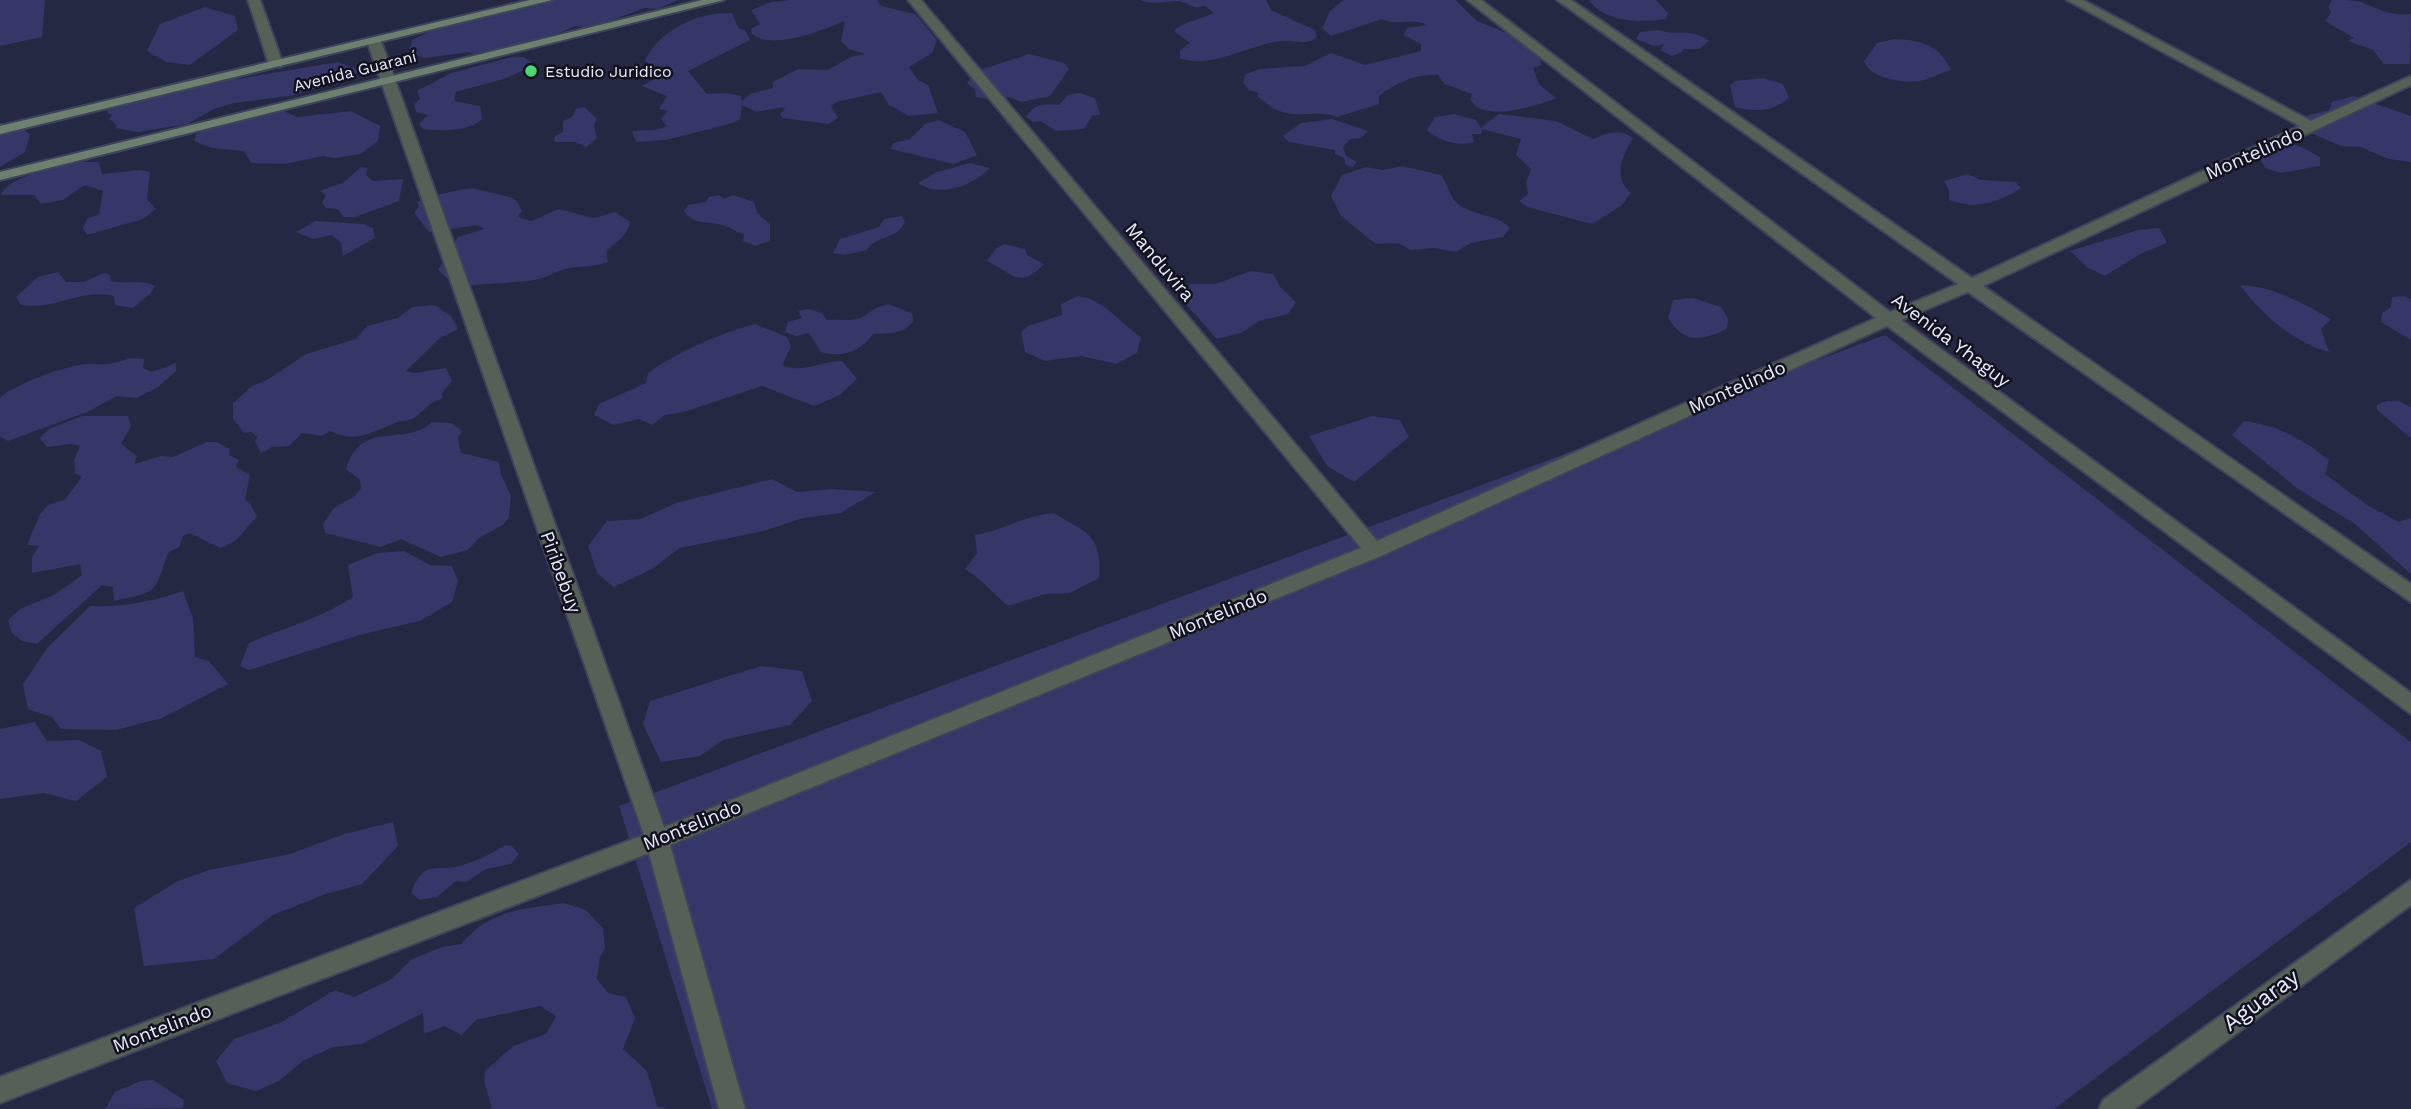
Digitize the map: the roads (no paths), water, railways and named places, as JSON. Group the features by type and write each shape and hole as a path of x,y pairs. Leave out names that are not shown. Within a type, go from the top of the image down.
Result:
{"main road":[{"name":"Avenida Guaraní","path":"0,130 546,0"},
{"name":"Avenida Guaraní","path":"0,176 718,0"}],"street":[{"path":"254,0 276,64"},
{"name":"Manduvira","path":"914,0 1374,551"},
{"name":"Avenida Yhaguy","path":"1473,0 1888,319 2411,705"},
{"path":"1563,0 2411,594"},
{"path":"2073,0 2312,127"},
{"name":"Piribebuy","path":"374,41 657,840 732,1109"},
{"name":"Montelindo","path":"0,1090 657,840 1374,551 1888,319 1972,285 2411,79"},
{"name":"Aguaray","path":"2112,1109 2411,891"}],"place":[{"name":"Estudio Juridico","path":"531,71"}]}
